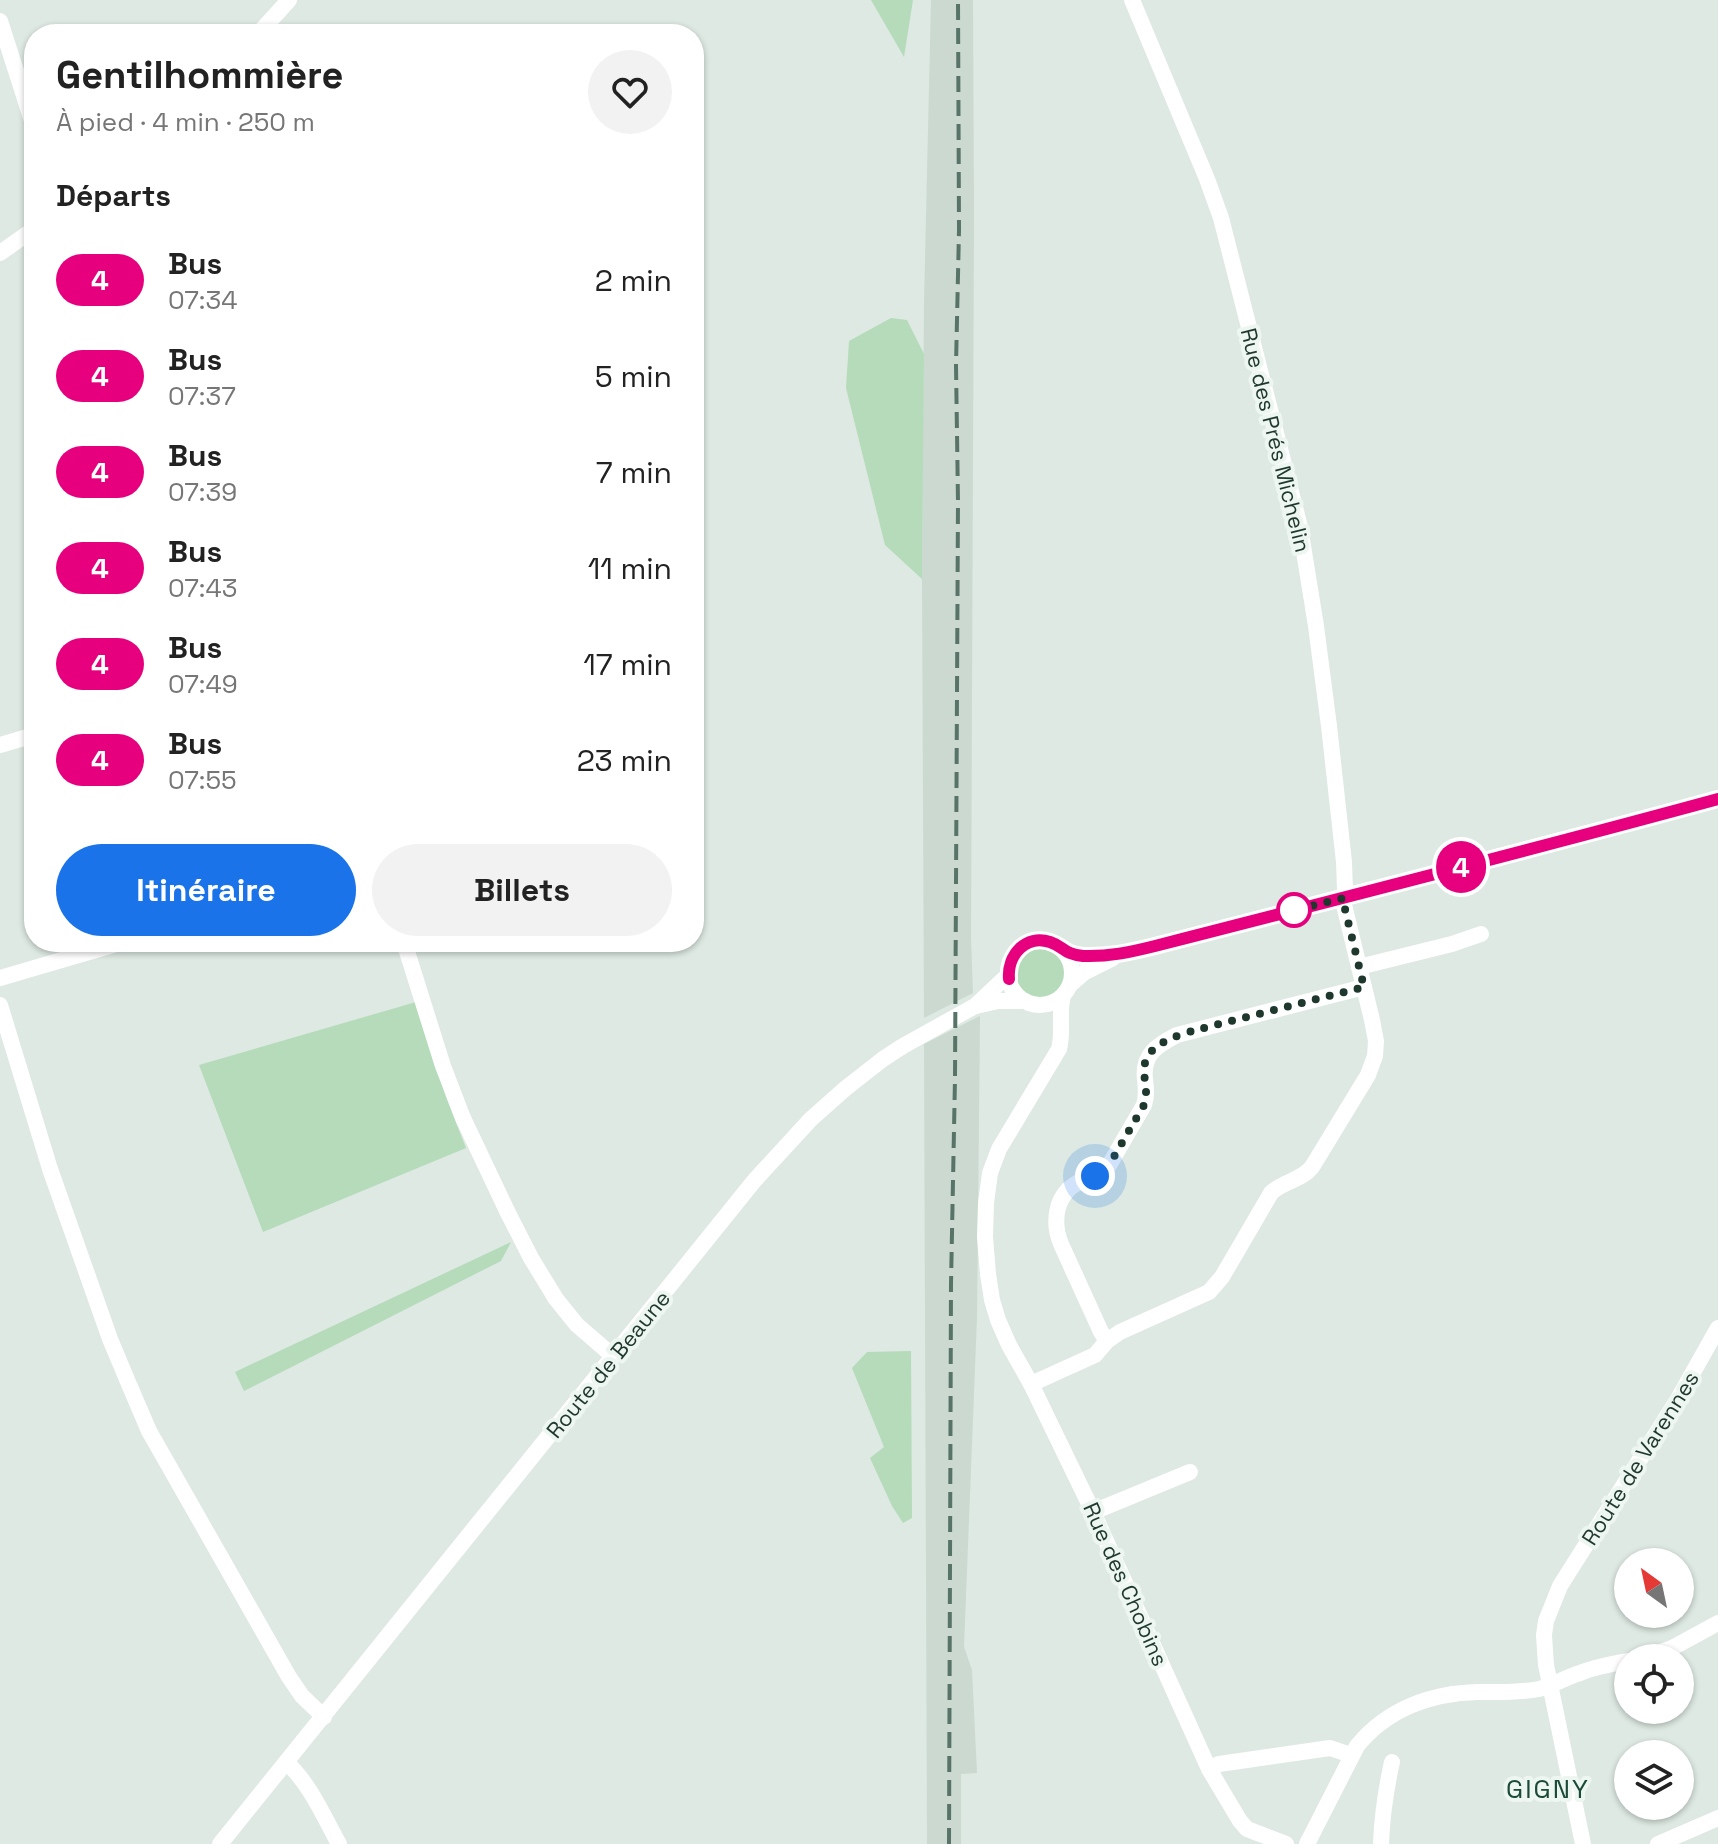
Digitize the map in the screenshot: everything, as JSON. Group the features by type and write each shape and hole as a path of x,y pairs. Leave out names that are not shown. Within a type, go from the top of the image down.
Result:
{"street":[{"path":"267,24 289,0"},
{"name":"Rue des Prés Michelin","path":"1031,1384 1095,1355 1120,1332 1209,1292 1222,1277 1271,1193 1282,1184 1302,1177 1312,1167 1368,1075 1375,1056 1376,1041 1344,905 1344,862 1329,726 1300,527 1221,218 1132,0"},
{"path":"0,21 24,96"},
{"path":"0,253 24,236"},
{"path":"0,745 24,738"},
{"path":"1066,953 1087,956 1122,954 1718,799"},
{"path":"1359,967 1481,934"},
{"path":"1053,1056 1049,1024 1013,990 1008,975 1012,957 1029,943 1047,941 1056,944 1066,953 1073,968 1067,990"},
{"path":"0,978 89,952"},
{"path":"407,952 443,1066 508,1213 556,1299 577,1325 613,1356"},
{"path":"975,1006 998,1001 1050,1004 1085,972 1122,954"},
{"path":"975,1006 1008,975"},
{"path":"1107,1341 1061,1244 1056,1229 1057,1210 1070,1187 1102,1172 1115,1155 1144,1105 1144,1065 1147,1057 1177,1035 1364,987"},
{"name":"Rue des Chobins","path":"1067,990 1060,1007 1060,1043 999,1149 990,1173 985,1237 992,1300 1009,1345 1093,1512 1209,1769 1247,1829 1286,1844"},
{"path":"0,1005 50,1169 110,1339 149,1431 289,1677 302,1696 324,1717"},
{"name":"Route de Beaune","path":"220,1844 754,1181 801,1129 864,1073 975,1006"},
{"name":"Route de Varennes","path":"1583,1844 1546,1665 1546,1621 1560,1586 1678,1399 1718,1328"},
{"path":"1093,1512 1190,1472"},
{"path":"1679,1644 1718,1623"},
{"path":"1307,1844 1351,1755 1364,1737 1398,1710 1437,1696 1474,1692 1513,1693 1544,1688 1582,1672 1614,1664"},
{"path":"1209,1769 1219,1764 1330,1748 1351,1755"},
{"path":"1381,1844 1383,1805 1392,1762"},
{"path":"287,1763 297,1774 339,1844"},
{"path":"1658,1844 1718,1818"}],"shaded area":[{"path":"931,0 973,0 973,993 924,1018 922,579"},
{"path":"980,1016 977,1317 964,1647 972,1670 977,1773 961,1774 961,1844 927,1844 924,1044"}],"green space":[{"path":"871,0 913,0 904,57"},
{"path":"891,318 907,320 924,354 922,579 885,545 846,388 849,341"},
{"path":"1040,947 1058,954 1065,972 1058,990 1040,997 1022,990 1015,972 1022,954"},
{"path":"416,1002 466,1148 263,1232 199,1065"},
{"path":"511,1242 501,1261 244,1391 235,1372"},
{"path":"911,1351 912,1518 903,1523 870,1458 884,1447 852,1368 867,1352"}],"railway":[{"path":"949,1844 958,502 958,0"}],"bus line":[{"name":"4","path":"1009,979 1012,957 1025,944 1034,941 1052,942 1066,953 1076,955 1122,954 1718,799"}],"district":[{"name":"GIGNY","path":"1548,1789"}],"route":[{"path":"1095,1176 1108,1167 1144,1105 1144,1065 1158,1046 1177,1035 1364,987 1344,898 1282,913 1294,910"}]}
